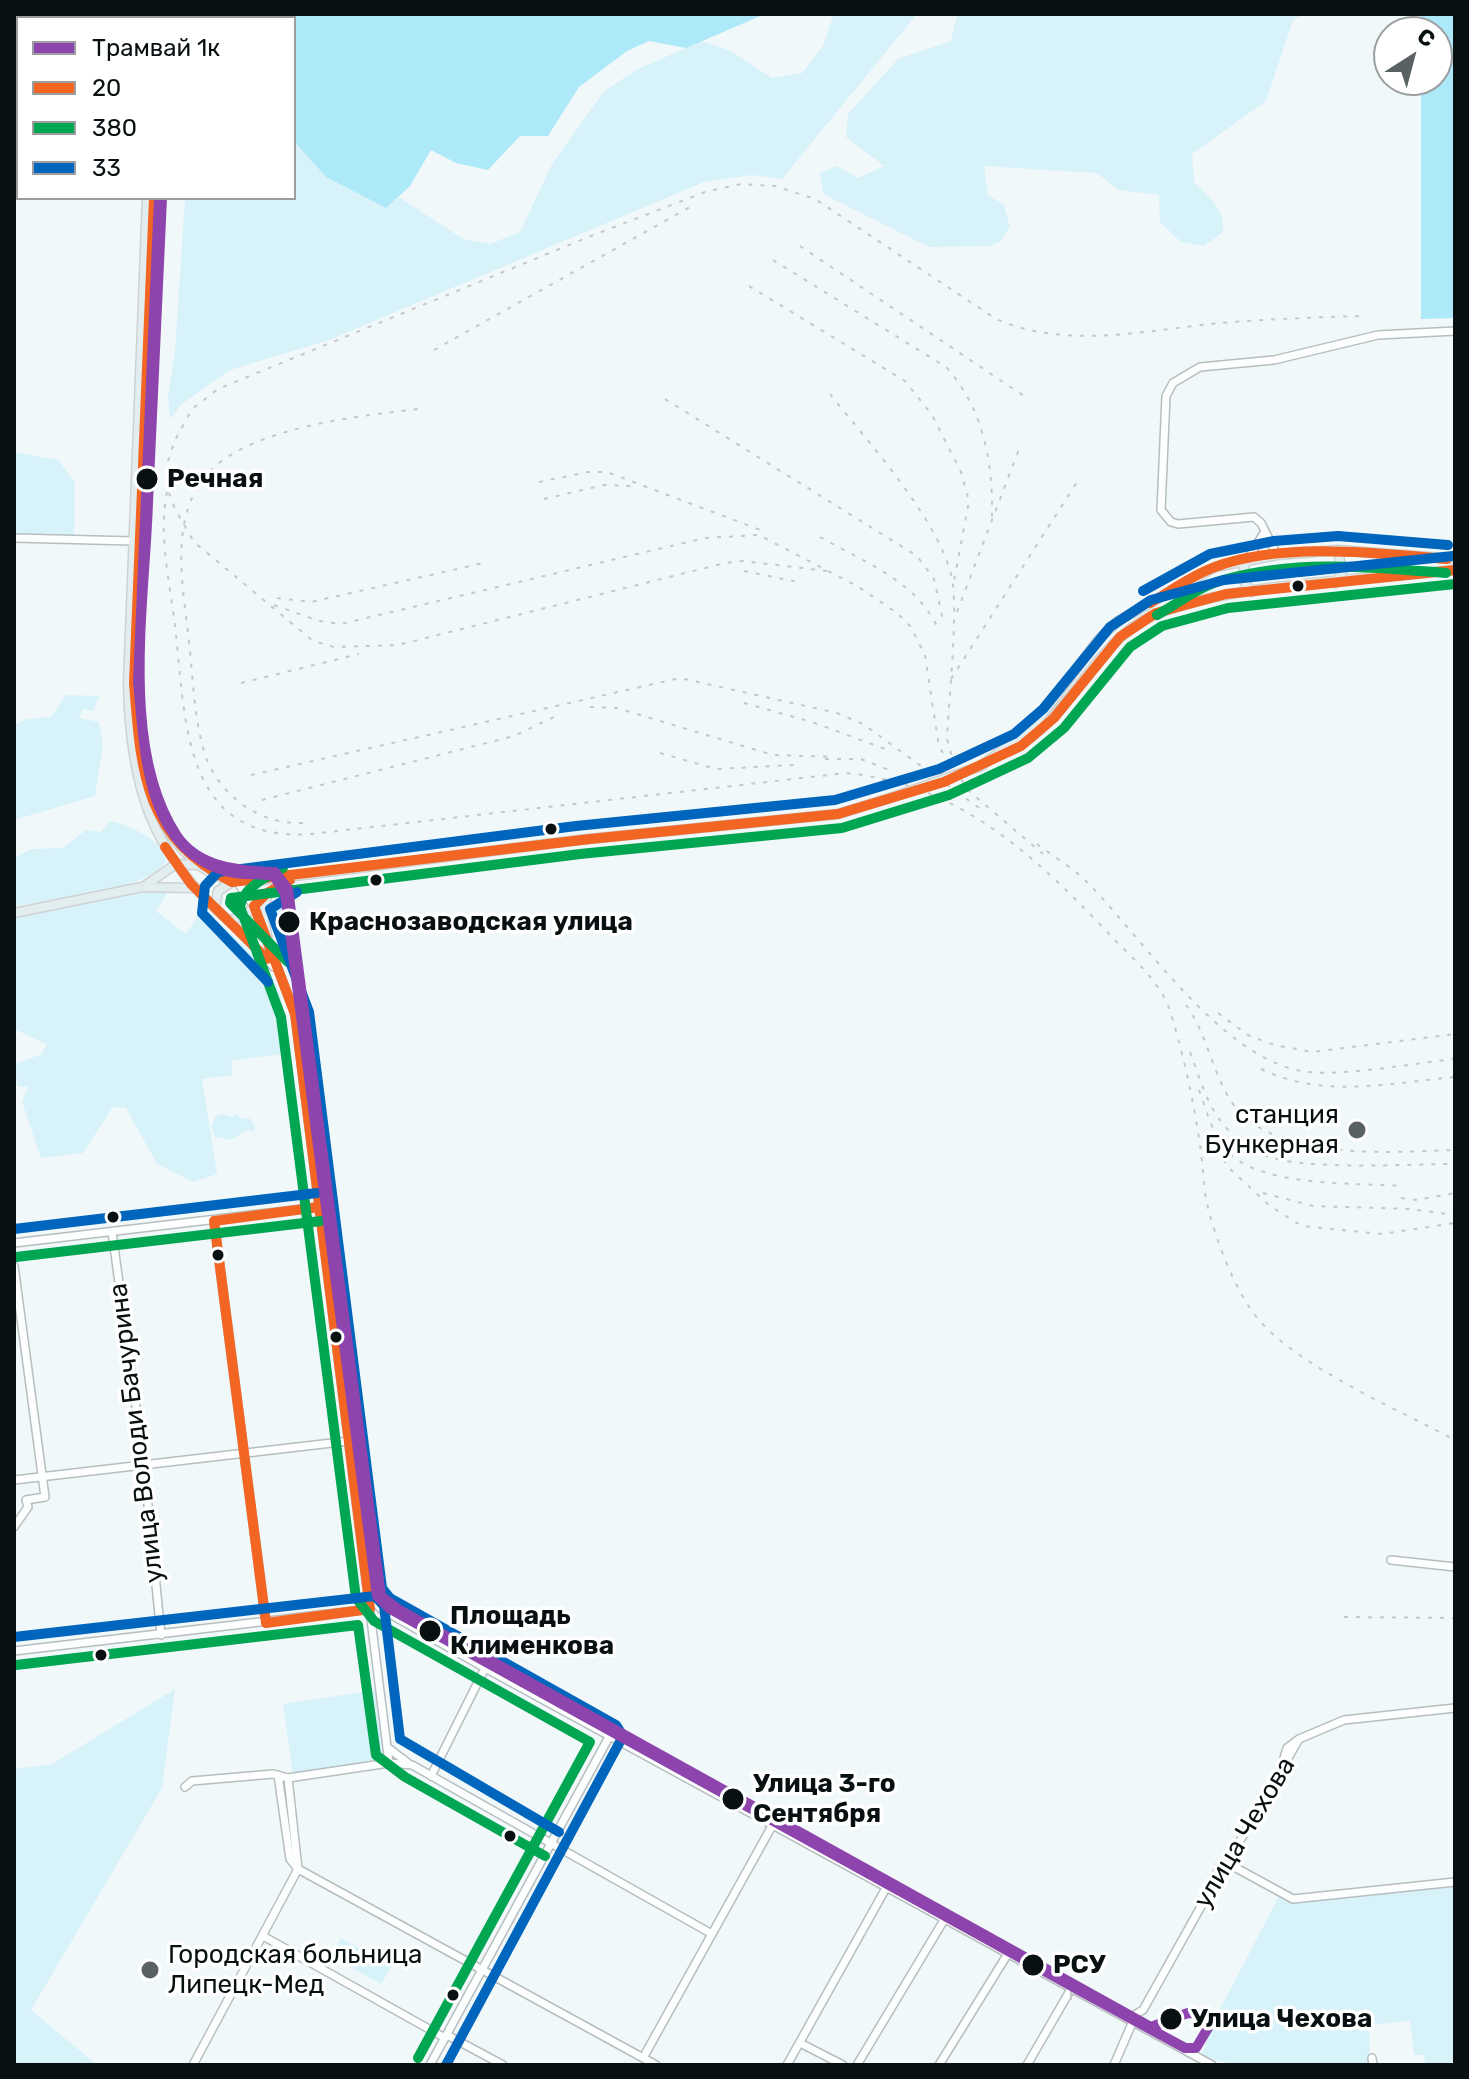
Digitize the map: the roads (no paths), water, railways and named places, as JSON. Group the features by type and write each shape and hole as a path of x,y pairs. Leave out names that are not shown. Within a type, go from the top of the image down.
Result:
{"main road":[{"path":"147,200 134,683 141,758 155,809 166,831 200,866"},
{"path":"154,200 128,683 130,739 144,806 176,864 195,888 228,920 241,918 270,890 313,872"},
{"path":"1335,583 1342,573 1338,550"},
{"path":"981,766 1032,728 1098,640 1118,621 1215,567 1277,555 1338,550 1455,559"},
{"path":"1247,560 1242,571 1244,581 1252,592"},
{"path":"215,908 218,891 235,882 838,814 981,766 1041,732 1115,641 1156,612 1196,600 1252,592 1455,570"},
{"path":"142,887 176,864 188,862 235,882"},
{"path":"14,913 142,887 195,888"},
{"path":"269,948 263,910 270,890"}],"street":[{"path":"1277,555 1261,523 1254,517 1178,524 1171,522 1161,510 1166,396 1173,383 1200,367 1274,360 1378,335 1455,331"},
{"path":"1247,560 1264,533"},
{"path":"14,538 136,541"},
{"path":"235,882 254,906 295,1014 389,1763"},
{"path":"228,920 278,972"},
{"path":"14,1243 319,1207"},
{"path":"214,1221 266,1623"},
{"name":"улица Володи Бачурина","path":"112,1232 144,1465 161,1635"},
{"path":"14,1266 45,1497 26,1500 28,1507 14,1527"},
{"path":"14,1480 349,1441"},
{"path":"1391,1560 1455,1567"},
{"path":"369,1594 381,1609 485,1668 1212,2065"},
{"path":"14,1651 370,1609"},
{"path":"371,1619 381,1609"},
{"path":"431,1776 485,1668"},
{"name":"улица Чехова","path":"1114,2065 1134,2023 1213,1885 1221,1881 1227,1863 1299,1739 1344,1720 1455,1708"},
{"path":"430,2065 609,1737"},
{"path":"387,1747 431,1776 712,1934"},
{"path":"185,1787 192,1781 278,1775 288,1778 389,1763 412,1765"},
{"path":"278,1775 291,1844"},
{"path":"288,1778 290,1859 298,1869 656,2065"},
{"path":"281,1803 290,1802"},
{"path":"645,2061 772,1826"},
{"path":"1227,1863 1293,1899 1455,1882"},
{"path":"193,2065 298,1869"},
{"path":"789,2064 886,1888"},
{"path":"857,2065 944,1920"},
{"path":"263,1936 503,2065"},
{"path":"939,2065 1007,1955"},
{"path":"1027,2065 1071,1989"},
{"path":"800,2043 843,2065"}],"water":[{"path":"14,14 127,14 16,16 14,122"},
{"path":"765,14 686,48 649,41 627,51 579,87 548,136 520,136 488,170 456,163 431,150 410,186 386,208 326,177 296,143 296,16 269,16"},
{"path":"1455,14 1455,318 1421,319 1421,96 1453,96 1453,16 1421,16"}],"tram line":[{"name":"1к","path":"159,200 138,682 143,737 154,793 164,819 179,841 199,859 225,871 274,876 285,894 377,1596 390,1609 1082,1992 1185,2048 1196,2048 1208,2028 1202,2014 1188,2013 1151,2027 398,1609 381,1596 288,889 275,872 221,866 186,847 159,801 148,761 142,718 141,628 162,200"},
{"path":"1064,1978 1071,1988 1071,1999"},
{"path":"1156,2032 1195,2048"}],"railway":[{"path":"827,571 743,561 725,563 398,645 334,647 313,641 194,542 167,488 168,461 175,440 192,409 218,389 591,236 705,192 741,184 775,186 815,199 996,319 1051,334 1107,335 1238,322 1367,316"},
{"path":"434,350 690,207"},
{"path":"800,246 1027,398"},
{"path":"773,260 946,367 969,401 984,438 991,477 992,517"},
{"path":"749,286 905,381 932,415 961,472 969,501 954,581"},
{"path":"830,394 903,485 936,537 947,562 954,602 947,739 952,757"},
{"path":"665,399 917,556 934,579 943,620"},
{"path":"303,823 272,819 244,806 222,785 206,758 196,711 183,595 181,556 185,518 200,483 218,464 243,448 304,427 426,408"},
{"path":"957,612 1021,444"},
{"path":"539,482 588,472 607,472 763,531"},
{"path":"951,679 1077,482"},
{"path":"544,499 604,485 632,486"},
{"path":"167,492 164,525 166,559 189,735 198,768 214,797 236,818 268,831 311,834 846,773 887,780 926,792 961,809 1025,853 1055,880 1138,963 1161,992 1171,1014 1188,1078 1211,1218 1233,1277 1255,1315 1272,1333 1320,1369 1455,1440"},
{"path":"274,605 319,621 341,624 705,538 759,535 857,586 897,613 910,626 925,655 939,747 970,792 1043,854"},
{"path":"820,537 904,586 930,614 939,631"},
{"path":"277,598 311,602 488,562"},
{"path":"744,571 803,583"},
{"path":"241,683 359,654"},
{"path":"251,775 680,678 837,713 863,724 982,810"},
{"path":"744,703 812,722 888,750"},
{"path":"590,707 617,708 773,755 835,757"},
{"path":"262,800 514,736 556,716"},
{"path":"660,753 716,769 794,765"},
{"path":"825,759 861,759 894,772"},
{"path":"1037,844 1090,885 1162,968 1218,1025 1248,1048 1278,1064 1325,1073 1455,1059"},
{"path":"1186,1005 1200,1029 1226,1092 1252,1123 1277,1136 1336,1150 1455,1150"},
{"path":"1218,1013 1248,1035 1274,1045 1313,1052 1455,1034"},
{"path":"1190,1052 1206,1096 1220,1120 1250,1149 1263,1155 1329,1165 1455,1164"},
{"path":"1261,1069 1308,1084 1332,1086 1381,1085 1455,1077"},
{"path":"1199,1090 1218,1138 1228,1152 1243,1163 1263,1172 1311,1181 1404,1186"},
{"path":"1216,1150 1231,1170 1270,1206 1302,1226 1382,1234 1455,1223"},
{"path":"1263,1193 1313,1206 1410,1209 1455,1215"},
{"path":"1401,1198 1417,1200 1455,1193"},
{"path":"1344,1617 1455,1618"}],"place":[{"name":"Речная","path":"147,479"},
{"name":"Краснозаводская улица","path":"289,922"},
{"name":"станция Бункерная","path":"1357,1130"},
{"name":"Площадь Клименкова","path":"430,1631"},
{"name":"Улица 3-го Сентября","path":"733,1799"},
{"name":"РСУ","path":"1033,1965"},
{"name":"Городская больница Липецк-Мед","path":"150,1970"},
{"name":"Улица Чехова","path":"1171,2019"}]}
